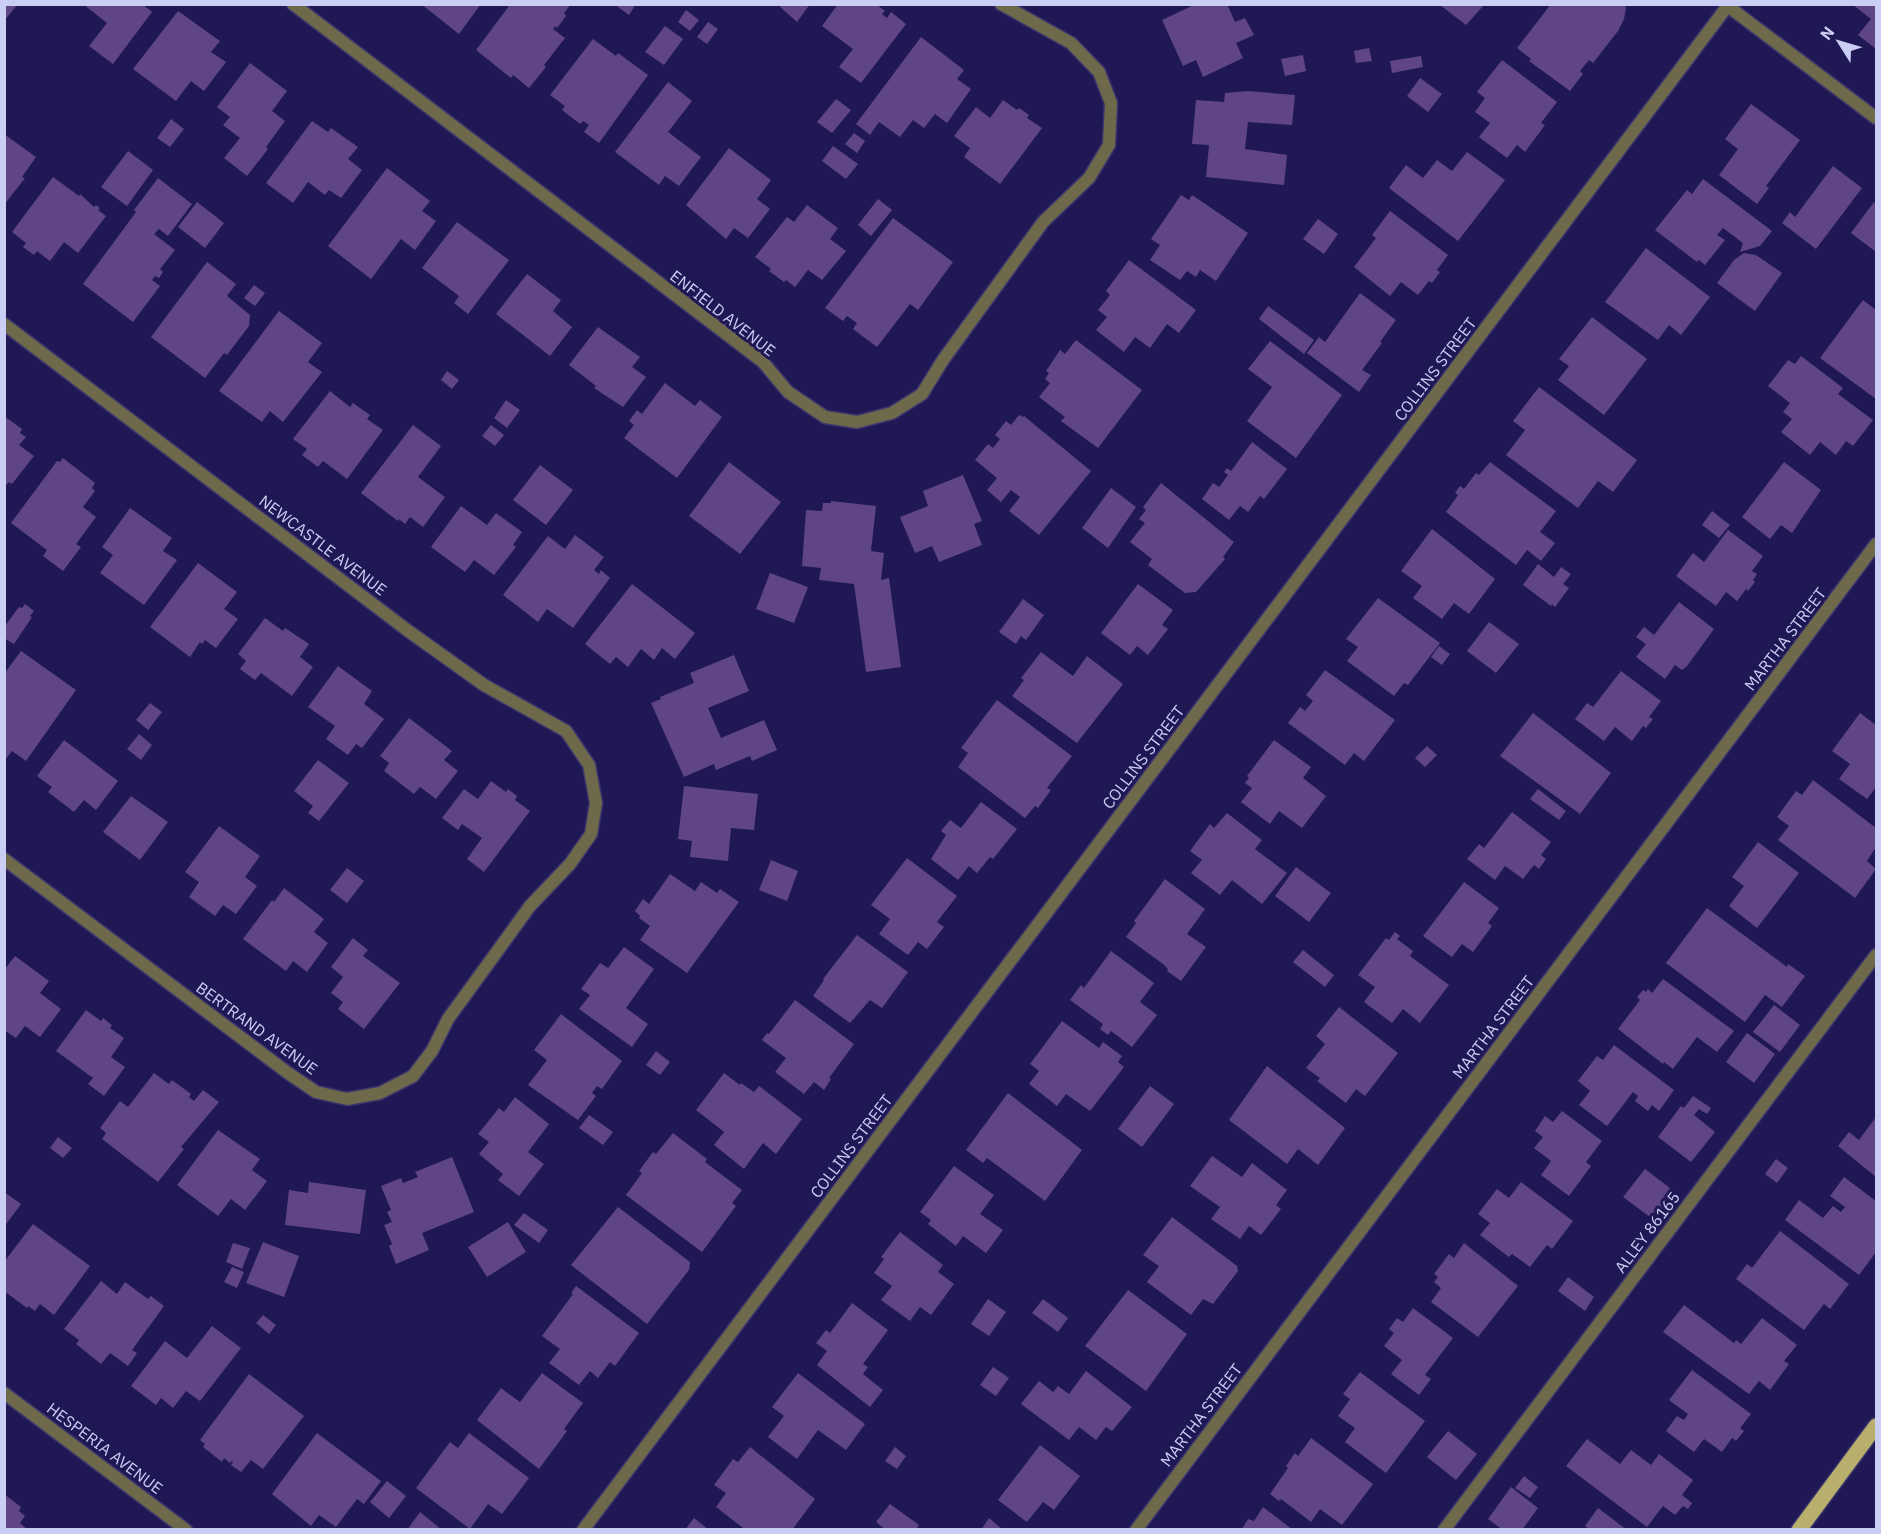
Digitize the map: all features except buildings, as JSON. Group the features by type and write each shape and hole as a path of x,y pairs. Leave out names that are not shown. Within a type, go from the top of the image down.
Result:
{"main road":[{"path":"1799,1530 1876,1426"}],"street":[{"name":"ENFIELD AVENUE","path":"293,4 763,362 788,392 825,417 857,422 892,413 922,394 943,360 1043,222 1089,178 1108,145 1111,103 1099,72 1071,43 1001,4"},
{"path":"1727,5 1876,118"},
{"name":"COLLINS STREET","path":"583,1530 1727,5"},
{"name":"NEWCASTLE AVENUE","path":"4,324 426,644 484,685 566,731 589,765 596,803"},
{"name":"MARTHA STREET","path":"1136,1530 1876,544"},
{"name":"BERTRAND AVENUE","path":"4,859 288,1073 316,1092 347,1099 380,1092 413,1076 432,1052 448,1019 530,906 570,864 591,834 596,803"},
{"name":"ALLEY 86165","path":"1444,1530 1876,955"},
{"name":"HESPERIA AVENUE","path":"4,1393 186,1530"}]}
